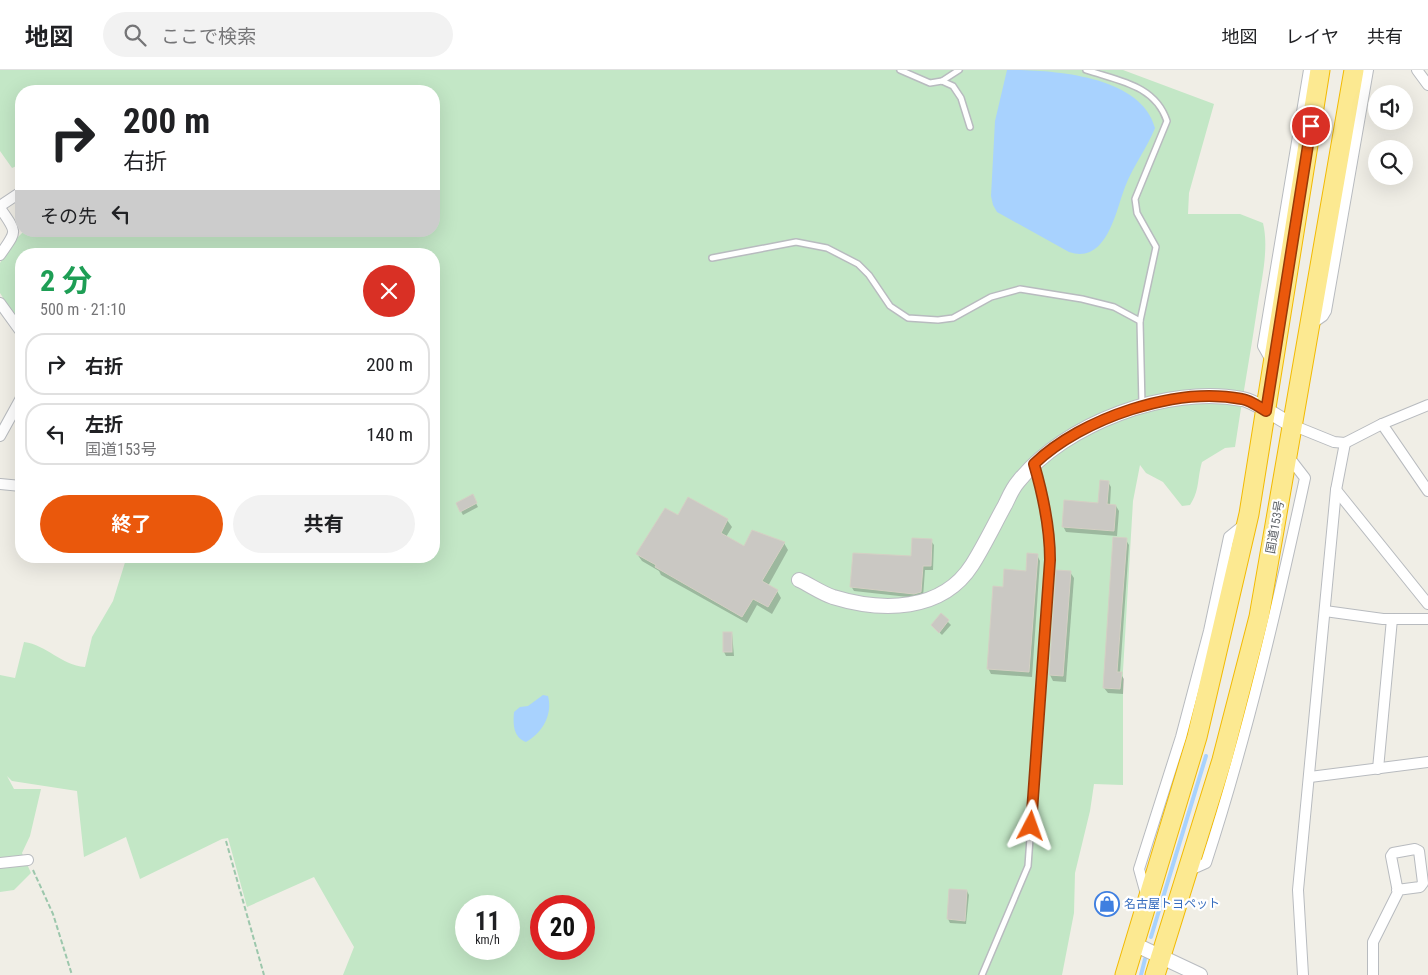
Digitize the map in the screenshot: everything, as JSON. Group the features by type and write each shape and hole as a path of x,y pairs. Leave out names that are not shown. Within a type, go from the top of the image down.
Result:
{"highway":[{"path":"1125,975 1147,899 1167,842 1196,710 1247,522 1274,365 1306,125 1320,70"},
{"name":"国道153号","path":"1157,966 1222,760 1259,617 1354,70"}],"street":[{"path":"1306,125 1309,70"},
{"path":"1309,326 1323,316 1326,311 1368,70"},
{"path":"1417,70 1428,85"},
{"path":"1350,96 1358,121"},
{"path":"0,255 14,234 14,229 0,207 15,196"},
{"path":"0,303 15,324"},
{"path":"799,580 832,596 861,602 899,605 925,602 941,595 959,584 972,565 1016,484 1041,457 1091,426 1142,405 1163,400 1206,396 1244,399 1292,426 1334,442 1345,443 1382,424 1428,405"},
{"path":"0,436 15,409"},
{"path":"1382,424 1428,490"},
{"path":"1303,975 1298,890 1336,490 1345,443"},
{"path":"0,484 15,485"},
{"path":"1336,490 1428,604"},
{"path":"1325,611 1392,619 1428,619"},
{"path":"1378,769 1392,619"},
{"path":"1310,777 1428,762"},
{"path":"0,863 28,860"},
{"path":"1373,975 1373,942 1397,890"},
{"path":"1134,944 1157,966 1200,975"}],"lane":[{"path":"900,70 930,83 942,81 959,70"},
{"path":"1086,70 1150,94 1159,103 1167,122 1135,199 1137,213 1156,246 1140,321 1142,405"},
{"path":"942,81 953,86 961,98 970,127"},
{"path":"712,258 796,242 827,248 858,264 869,275 890,306 908,318 938,320 953,318 991,297 1020,290 1114,307 1140,321"},
{"path":"982,975 1028,866 1050,560 1050,538 1042,490 1034,464"}],"path":[{"path":"226,841 264,975"},
{"path":"28,860 54,914 72,975"}],"green space":[{"path":"0,70 1123,70 1214,104 1189,193 1188,214 1240,214 1263,223 1265,233 1263,273 1235,447 1225,448 1202,462 1197,489 1190,505 1182,506 1163,482 1146,473 1140,465 1133,501 1123,671 1123,785 1094,784 1090,811 1075,873 1074,913 1062,975 343,975 354,947 314,877 247,907 228,838 222,839 140,879 126,837 84,857 77,791 12,781 7,776 14,789 41,789 30,836 22,853 31,873 14,890 0,892 0,675 15,678 24,642 40,647 69,663 85,667 92,637 113,601 125,563 440,563 440,248 15,248 15,317 0,293 0,263 12,243 18,237 440,237 440,85 15,85 15,167 12,168 0,151"}],"water":[{"path":"1007,70 1070,74 1114,86 1132,97 1146,110 1155,128 1128,179 1108,233 1093,251 1082,254 1069,252 997,212 993,205 991,196 995,121"},
{"path":"543,695 548,696 549,703 545,723 537,734 526,742 518,737 516,733 514,712 520,707 528,706"}],"building":[{"path":"1100,480 1109,481 1107,504 1116,505 1114,531 1062,527 1064,500 1098,503"},
{"path":"473,494 477,503 460,512 456,503"},
{"path":"688,497 728,519 721,533 744,546 752,530 785,542 762,581 778,590 768,607 753,599 742,617 636,554 665,508 678,515"},
{"path":"1113,537 1127,538 1117,672 1122,672 1120,689 1103,688"},
{"path":"912,538 932,539 931,566 923,566 921,592 914,594 850,587 853,553 911,556"},
{"path":"1027,553 1038,554 1029,672 987,669 993,586 1003,587 1004,569 1026,571"},
{"path":"1056,570 1071,571 1063,676 1049,675"},
{"path":"941,613 949,620 939,633 931,625"},
{"path":"723,632 732,632 732,652 723,652"},
{"path":"949,889 967,890 965,921 947,919"}],"waterway":[{"path":"1151,937 1206,756"},
{"path":"1141,975 1145,959"}],"place":[{"name":"名古屋トヨペット","path":"1107,904"}],"route":[{"path":"1031,826 1050,560 1050,538 1044,512 1042,490 1034,464 1041,457 1091,426 1142,405 1163,400 1206,396 1244,399 1266,411 1294,245 1311,126"}]}
